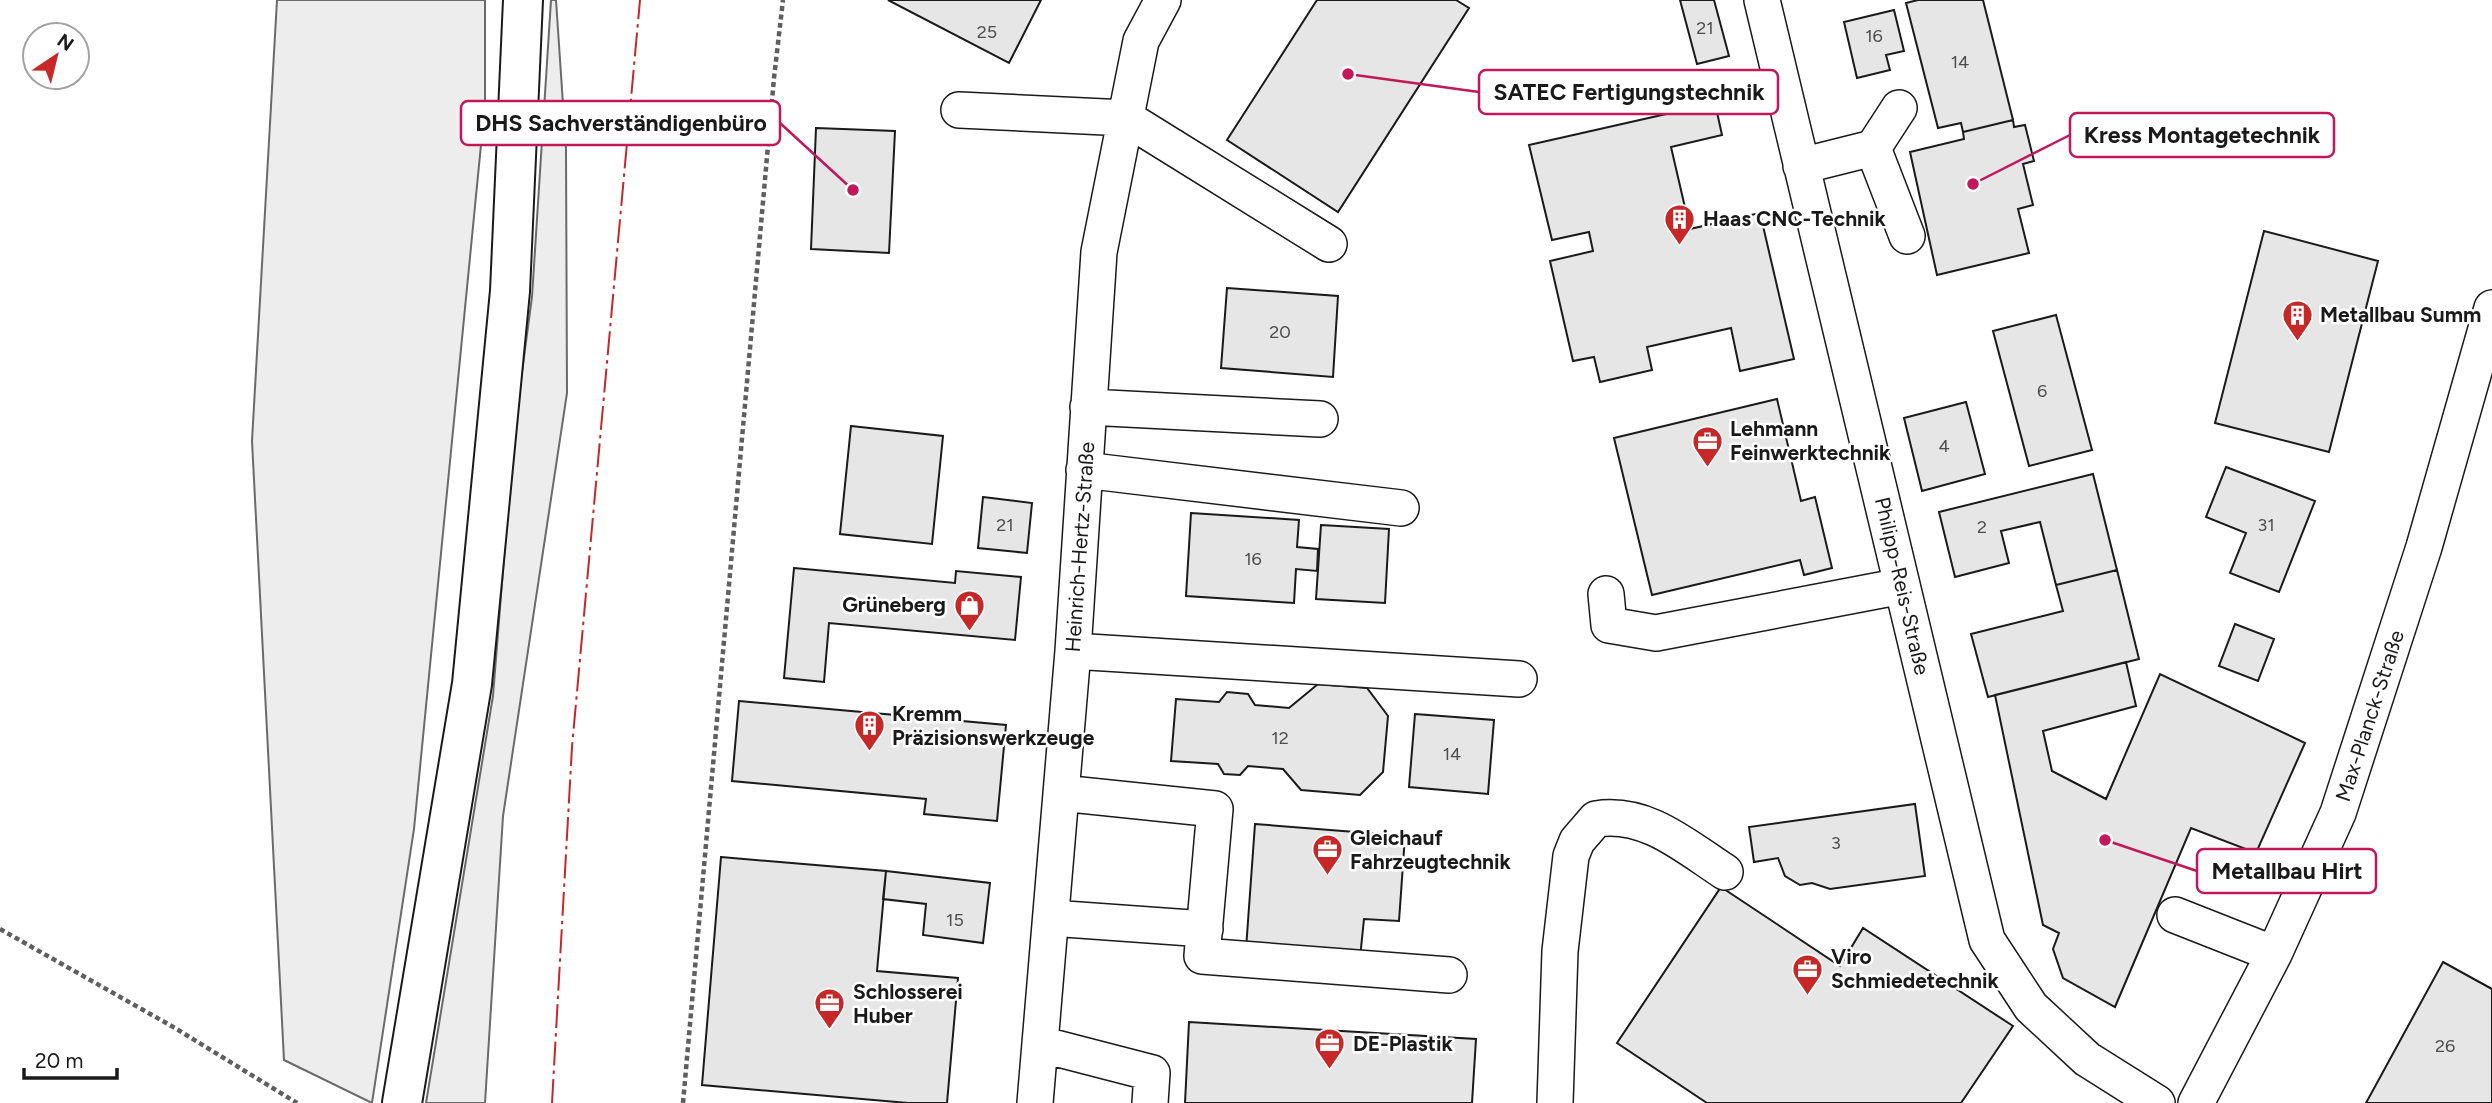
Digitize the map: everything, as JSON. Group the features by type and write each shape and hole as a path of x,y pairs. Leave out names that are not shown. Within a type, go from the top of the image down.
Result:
{"main road":[{"path":"402,1103 472,684 510,291 523,0"}],"street":[{"name":"Heinrich-Hertz-Straße","path":"1035,1103 1073,651 1099,252 1141,41 1162,0"},
{"name":"Philipp-Reis-Straße","path":"1762,0 1987,940 2031,1007 2087,1059 2157,1103"},
{"path":"1801,166 1874,148 1899,108"},
{"path":"959,110 1126,118 1329,244"},
{"path":"1874,148 1907,236"},
{"name":"Max-Planck-Straße","path":"2196,1103 2274,954 2338,813 2424,547 2492,308"},
{"path":"1088,407 1320,419"},
{"path":"1084,470 1401,508"},
{"path":"1606,594 1609,625 1656,633 1902,586"},
{"path":"1073,651 1519,679"},
{"path":"1061,793 1215,809 1202,956 1449,975"},
{"path":"1555,1103 1560,951 1571,856 1577,841 1596,819 1627,817 1664,832 1725,872"},
{"path":"2175,915 2274,954"},
{"path":"1051,918 1205,929"},
{"path":"1040,1044 1152,1073 1150,1103"}],"path":[{"path":"683,1103 783,0"},
{"path":"0,929 175,1028 297,1103"}],"shaded area":[{"path":"277,0 485,0 485,104 414,829 372,1103 284,1060 252,441"},
{"path":"551,0 556,0 566,149 567,393 503,816 485,1103 426,1103 493,696 514,432 532,297"}],"building":[{"path":"888,0 1041,0 1009,63"},
{"path":"1317,0 1456,0 1469,8 1338,212 1227,140"},
{"path":"1680,0 1714,0 1729,56 1697,64"},
{"path":"1918,0 1983,0 2013,120 1963,132 1961,123 1938,128 1906,3"},
{"path":"1894,10 1904,51 1886,55 1890,70 1857,78 1844,22"},
{"name":"Haas CNC-Technik","path":"1715,103 1722,135 1671,147 1690,229 1760,213 1794,359 1740,371 1731,328 1647,347 1652,370 1600,382 1594,357 1573,361 1550,261 1593,251 1589,232 1552,240 1529,145"},
{"path":"2013,120 2014,127 2025,125 2034,161 2023,164 2033,205 2018,209 2029,253 1937,275 1910,152 1964,139 1963,132"},
{"path":"816,128 895,131 889,253 811,249"},
{"name":"Metallbau Summ","path":"2264,231 2378,261 2329,452 2215,423"},
{"path":"1227,288 1338,296 1333,377 1221,368"},
{"path":"2056,315 2092,450 2029,466 1993,331"},
{"name":"Lehmann Feinwerktechnik","path":"1777,399 1801,501 1815,497 1832,568 1804,575 1800,560 1652,595 1614,438"},
{"path":"1966,402 1985,474 1922,491 1904,418"},
{"path":"851,426 943,436 932,544 840,534"},
{"path":"2226,467 2315,501 2279,592 2230,573 2246,533 2206,517"},
{"path":"2093,474 2117,570 2056,585 2040,522 2001,531 2009,563 1955,577 1939,512"},
{"path":"983,497 1032,503 1027,553 978,548"},
{"path":"1191,513 1299,520 1297,547 1318,549 1317,571 1296,569 1294,603 1186,596"},
{"path":"1321,525 1389,529 1385,603 1316,599"},
{"name":"Grüneberg","path":"794,568 955,583 956,571 1021,577 1015,640 829,623 824,682 784,678"},
{"path":"2117,570 2139,659 1988,697 1971,634 2063,611 2056,585"},
{"path":"2235,624 2274,639 2258,681 2219,666"},
{"path":"2126,662 2136,706 2043,731 2052,771 2106,799 2160,674 2305,743 2256,853 2191,828 2115,1007 2063,978 2053,949 2059,933 2043,925 1995,695"},
{"path":"1318,684 1367,688 1388,716 1383,772 1360,795 1301,790 1283,769 1248,766 1240,775 1224,774 1218,764 1171,761 1176,699 1219,702 1227,692 1248,694 1255,705 1289,708"},
{"name":"Kremm Präzisionswerkzeuge","path":"739,701 1006,725 997,821 924,814 926,799 732,781"},
{"path":"1415,714 1494,720 1488,794 1409,787"},
{"path":"1915,804 1925,876 1830,889 1812,883 1800,885 1785,876 1778,858 1754,862 1749,827"},
{"name":"Gleichauf Fahrzeugtechnik","path":"1255,824 1405,836 1399,921 1364,919 1360,958 1246,949"},
{"name":"Schlosserei Huber","path":"721,857 886,871 877,971 958,978 947,1103 908,1103 702,1085"},
{"path":"886,871 990,883 983,943 923,935 926,904 883,899"},
{"name":"Viro Schmiedetechnik","path":"1721,887 1840,966 1863,928 2013,1026 1961,1103 1707,1103 1617,1043"},
{"path":"2443,962 2492,989 2492,1103 2366,1103"},
{"name":"DE-Plastik","path":"1189,1022 1476,1039 1472,1103 1185,1103"}],"power":[{"path":"552,1103 572,747 640,0"}],"place":[{"name":"SATEC Fertigungstechnik","path":"1348,74"},
{"name":"Kress Montagetechnik","path":"1973,184"},
{"name":"DHS Sachverständigenbüro","path":"853,190"},
{"name":"Haas CNC-Technik","path":"1680,246"},
{"name":"Metallbau Summ","path":"2297,342"},
{"name":"Lehmann Feinwerktechnik","path":"1707,468"},
{"name":"Grüneberg","path":"969,632"},
{"name":"Kremm Präzisionswerkzeuge","path":"869,753"},
{"name":"Metallbau Hirt","path":"2105,840"},
{"name":"Gleichauf Fahrzeugtechnik","path":"1327,877"},
{"name":"Viro Schmiedetechnik","path":"1808,996"},
{"name":"Schlosserei Huber","path":"830,1031"},
{"name":"DE-Plastik","path":"1330,1071"}]}
